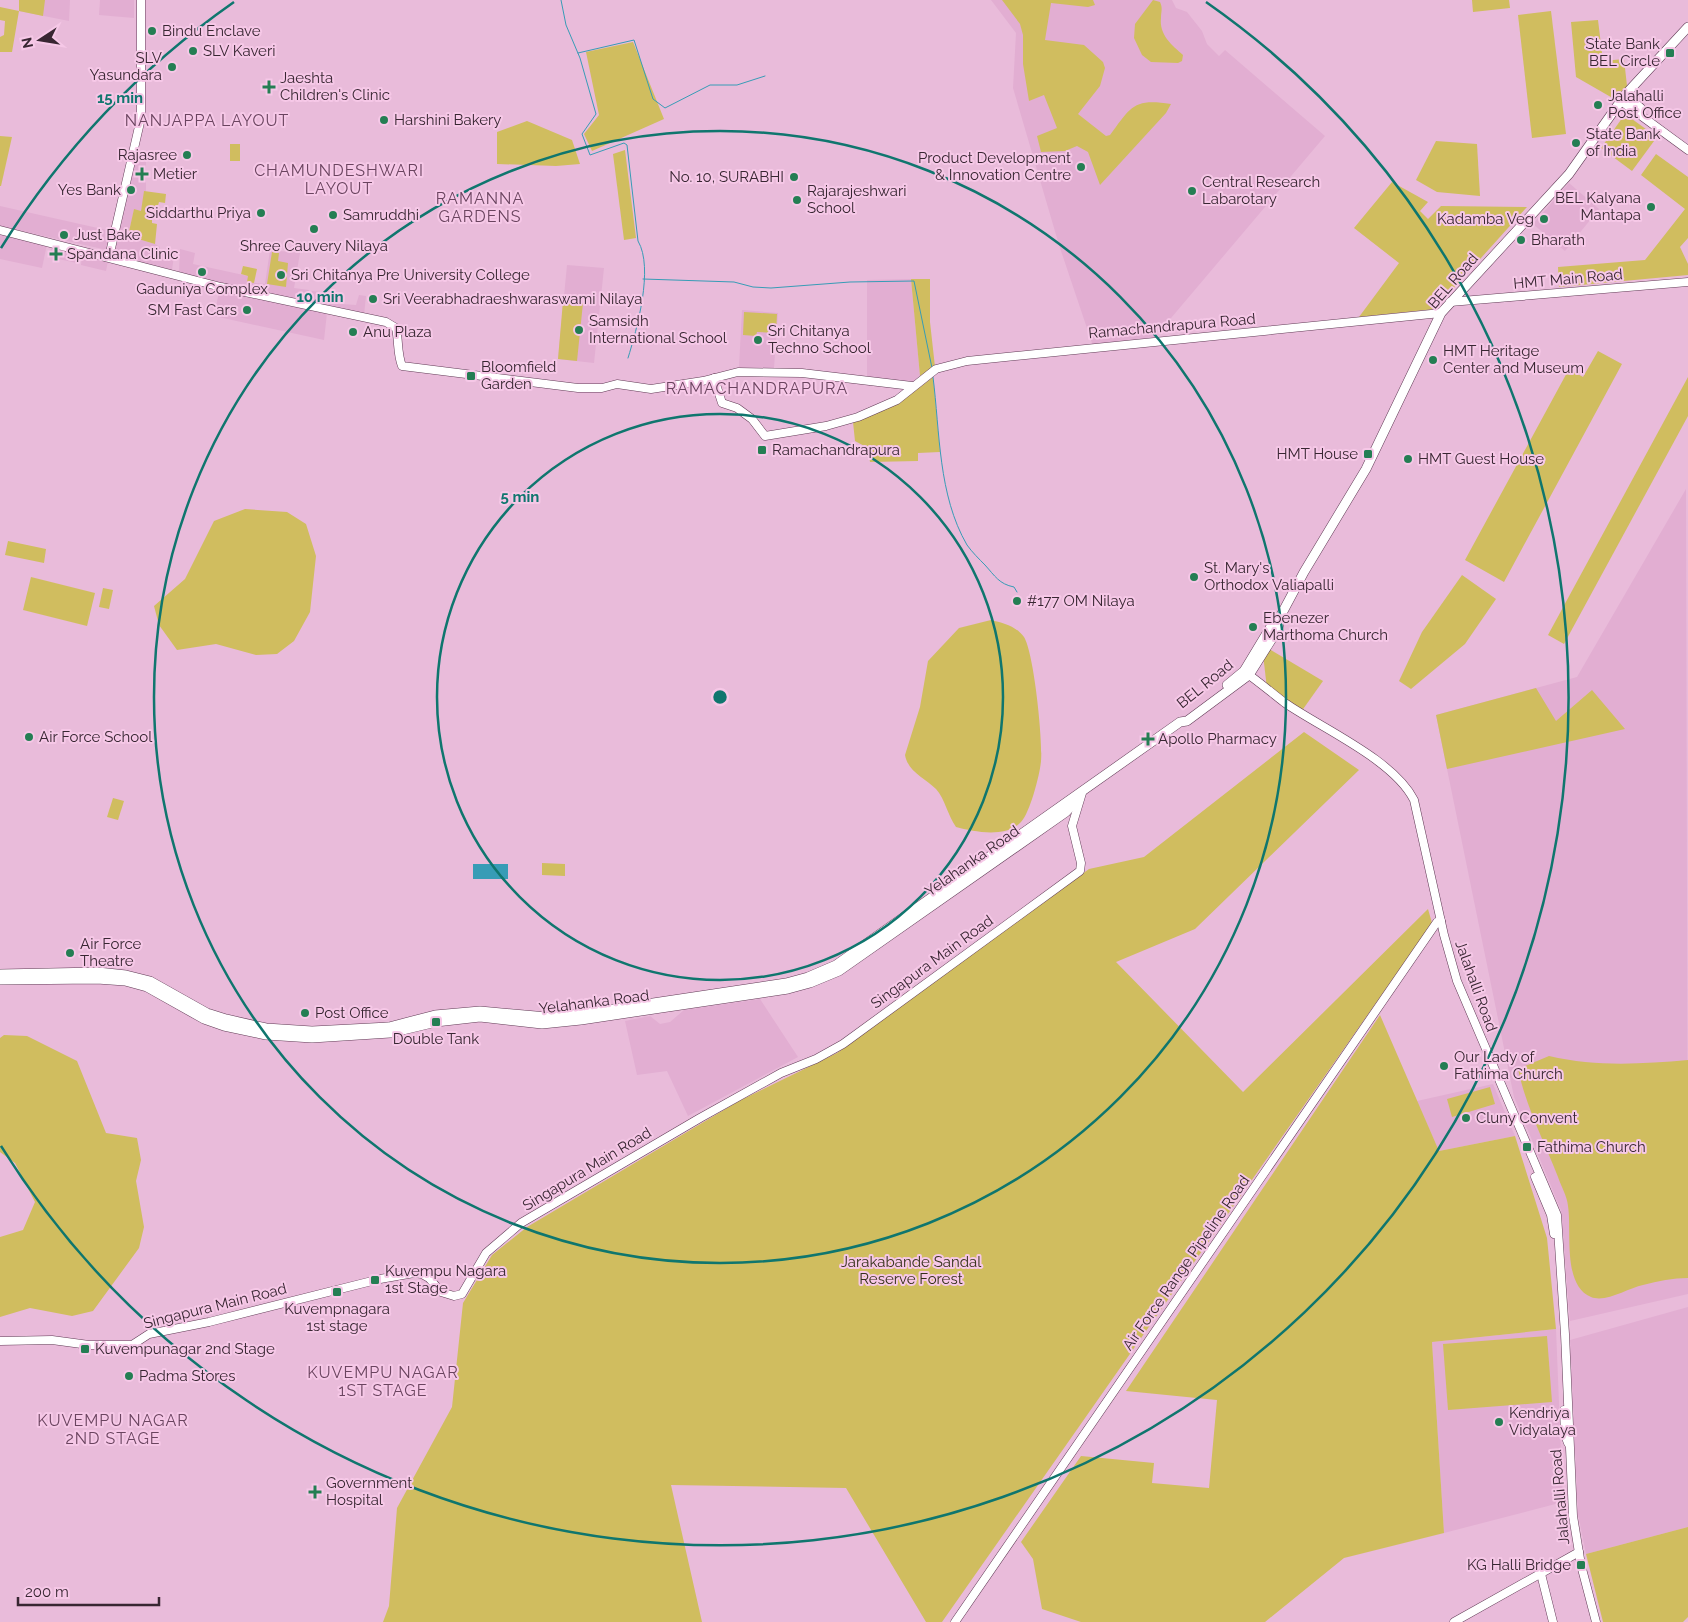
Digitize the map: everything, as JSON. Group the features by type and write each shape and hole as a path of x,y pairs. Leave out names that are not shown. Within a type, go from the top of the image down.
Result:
{"main road":[{"name":"BEL Road","path":"1180,722 1184,716 1245,675 1278,629 1280,617 1304,572 1366,469 1441,313 1569,174 1623,98 1688,27"},
{"name":"Yelahanka Road","path":"0,980 97,979 125,981 154,991 204,1019 266,1035 312,1038 383,1034 436,1022 480,1017 542,1024 581,1020 788,989 810,984 839,971 1180,722"},
{"name":"Yelahanka Road","path":"0,974 98,972 126,975 150,981 207,1013 266,1028 342,1030 389,1027 435,1015 480,1010 547,1017 564,1016 786,983 808,977 836,965 973,874"}],"street":[{"path":"108,256 141,118 141,0"},
{"path":"1623,98 1688,150"},
{"path":"1623,98 1688,146"},
{"path":"0,230 108,256 221,287 386,322 396,328 399,341 397,355 402,366 578,388 602,388 618,384 651,389 738,372 802,372 912,386"},
{"name":"HMT Main Road","path":"1450,302 1688,282"},
{"name":"Ramachandrapura Road","path":"714,378 722,403 737,408 752,419 765,436 826,426 858,417 897,400 912,386 936,369 967,361 1441,313"},
{"name":"Jalahalli Road","path":"1245,675 1381,764 1408,788 1421,823 1439,922 1449,958 1466,1005 1538,1178 1554,1206 1558,1222 1571,1434 1569,1445 1573,1516 1578,1552 1596,1622"},
{"name":"Singapura Main Road","path":"0,1341 43,1340 89,1345 132,1345 149,1334 209,1322 380,1279 414,1273 422,1274 429,1278 441,1292 454,1296 462,1294 486,1252 521,1223 700,1118 781,1073 816,1059 843,1044 1080,871 1081,863 1072,826 1082,793"},
{"name":"Air Force Range Pipeline Road","path":"955,1622 1439,922"},
{"path":"1454,1622 1578,1552"},
{"path":"1541,1574 1553,1622"}],"shaded area":[{"path":"19,0 70,0 69,21 19,11"},
{"path":"100,0 134,0 134,18 99,15"},
{"path":"991,0 1172,0 1176,8 1187,12 1202,31 1207,44 1219,56 1225,50 1325,136 1155,337 1093,346 1059,245 1013,88 1016,33"},
{"path":"134,161 146,161 146,191 141,211 134,210 128,236 155,244 160,247 160,250 174,255 172,270 113,256"},
{"path":"1569,183 1599,209 1565,251 1533,224"},
{"path":"0,206 111,231 107,250 0,226"},
{"path":"0,235 47,244 42,268 0,259"},
{"path":"51,248 79,253 77,263 49,257"},
{"path":"180,249 195,253 193,264 248,276 248,282 265,284 270,250 300,253 294,288 309,290 306,303 179,273"},
{"path":"82,255 108,261 106,271 81,265"},
{"name":"Samsidh International School","path":"567,265 604,268 594,363 558,359"},
{"path":"911,279 920,376 910,384 867,378 867,280"},
{"path":"312,291 327,293 327,303 356,305 359,295 366,296 364,315 310,304"},
{"path":"219,292 327,313 324,340 214,316"},
{"name":"Sri Chitanya Techno School","path":"742,310 778,313 774,368 739,367"},
{"path":"1686,489 1688,1294 1570,1321 1561,1210 1514,1097 1436,715 1577,677"},
{"path":"760,999 798,1057 688,1116 667,1071 637,1075 625,1021 650,1016 660,1024 670,1022 684,1010"},
{"name":"Cluny Convent","path":"1493,1084 1515,1136 1439,1151 1417,1101"},
{"path":"1688,1307 1688,1527 1586,1554 1578,1514 1570,1340"},
{"name":"Kendriya Vidyalaya","path":"1556,1329 1563,1502 1444,1533 1432,1342"}],"green space":[{"path":"19,0 45,0 43,16 19,11"},
{"path":"1002,0 1093,0 1095,5 1088,7 1051,3 1045,40 1084,45 1103,62 1105,68 1100,86 1078,114 1106,136 1110,135 1134,107 1148,102 1171,104 1166,113 1100,185 1088,152 1077,146 1065,151 1041,152 1037,136 1057,128 1044,95 1029,101 1023,64 1023,35 1020,24"},
{"path":"1153,0 1161,4 1161,24 1164,35 1183,55 1182,61 1178,63 1151,62 1142,55 1134,38 1135,24"},
{"path":"1472,0 1509,0 1510,8 1473,12"},
{"path":"0,7 19,11 12,52 0,52 0,37 4,35 5,21 0,20"},
{"path":"1551,11 1566,134 1532,138 1518,15"},
{"path":"1598,20 1603,61 1624,59 1627,86 1616,100 1576,77 1571,22"},
{"path":"633,42 664,119 592,151 584,134 599,115 586,52"},
{"path":"1625,114 1657,137 1632,171 1601,148"},
{"path":"527,121 572,140 580,164 556,166 497,164 497,132"},
{"path":"0,136 12,137 1,186 0,186"},
{"path":"1436,141 1477,144 1480,196 1437,192 1416,180"},
{"path":"230,144 240,144 240,161 230,161"},
{"path":"625,150 636,238 624,240 613,154"},
{"path":"1656,154 1688,177 1688,238 1680,247 1688,264 1688,275 1559,287 1558,267 1645,260 1685,209 1641,175"},
{"path":"1392,182 1428,202 1420,211 1428,219 1441,206 1527,207 1435,309 1359,317 1399,263 1354,228"},
{"path":"144,191 166,194 165,203 159,202 155,216 152,216 152,223 157,224 155,244 128,236 134,209 141,211"},
{"path":"272,252 279,253 278,261 288,263 286,287 267,284"},
{"path":"243,266 257,269 254,283 247,282 248,276 241,274"},
{"path":"911,279 930,279 930,322 935,367 920,376"},
{"path":"563,301 583,303 577,361 558,359"},
{"path":"744,312 777,314 776,333 757,332 756,336 743,335"},
{"path":"1598,351 1622,364 1504,582 1465,560 1569,369 1583,377"},
{"path":"933,377 940,452 918,453 918,461 870,462 868,448 855,441 853,422 895,404"},
{"path":"1688,377 1688,416 1564,644 1548,635"},
{"path":"245,509 287,512 306,524 316,556 310,612 294,641 277,654 256,655 216,644 177,650 159,625 154,606 185,579 214,521"},
{"path":"8,541 46,549 44,563 5,555"},
{"path":"1462,575 1496,599 1465,644 1411,689 1399,681 1422,632"},
{"path":"31,577 95,593 87,626 23,610"},
{"path":"103,588 113,590 109,609 99,607"},
{"path":"991,620 1017,630 1024,637 1028,646 1037,698 1041,751 1037,784 1024,817 1015,827 999,832 972,831 956,827 939,793 913,770 905,755 920,707 928,661 959,628"},
{"path":"1266,647 1323,681 1301,712 1267,689 1263,654"},
{"path":"1536,688 1556,721 1592,690 1625,729 1447,769 1436,715"},
{"name":"Jarakabande Sandal Reserve Forest","path":"1304,732 1359,770 1195,929 1116,962 1243,1092 1428,909 1432,923 942,1622 926,1622 846,1488 671,1485 702,1622 383,1622 389,1606 397,1508 452,1407 463,1303 492,1255 527,1227 739,1101 837,1053 1089,869 1144,857"},
{"path":"113,798 124,801 118,820 107,817"},
{"path":"542,863 565,864 565,876 542,875"},
{"path":"1380,1015 1439,1151 1515,1136 1547,1238 1556,1329 1432,1342 1444,1533 1344,1558 1265,1622 1081,1622 1042,1609 1033,1559 1021,1542 1081,1456 1154,1463 1152,1483 1209,1488 1217,1400 1126,1391"},
{"path":"4,1035 27,1036 77,1061 106,1133 137,1138 141,1160 136,1181 144,1227 139,1248 93,1311 72,1316 30,1308 0,1317 0,1237 23,1230 35,1202 15,1163 0,1152 0,1038"},
{"path":"1549,1056 1601,1063 1688,1060 1688,1278 1654,1282 1603,1298 1591,1297 1582,1291 1572,1270 1566,1199 1530,1110 1518,1069"},
{"path":"1490,1087 1495,1104 1452,1117 1447,1099"},
{"path":"1547,1336 1552,1402 1448,1410 1443,1344"},
{"path":"1688,1527 1688,1617 1683,1622 1603,1622 1586,1554"}],"water":[{"path":"473,864 508,864 508,879 473,879"}],"waterway":[{"path":"561,0 566,25 580,58 596,114 582,134 590,155 624,143 627,145 638,241 643,253 644,267 642,299 636,331 628,358"},
{"path":"578,53 634,40 653,99 665,108 710,85 737,85 765,76"},
{"path":"643,279 734,282 753,287 771,288 850,282 914,281 932,368"},
{"path":"933,377 945,484 958,526 973,553 998,579 1014,587 1017,592"}],"place":[{"name":"Bindu Enclave","path":"152,31"},
{"name":"SLV Kaveri","path":"193,51"},
{"name":"State Bank BEL Circle","path":"1670,53"},
{"name":"SLV Yasundara","path":"172,67"},
{"name":"Jaeshta Children's Clinic","path":"269,87"},
{"name":"Jalahalli Post Office","path":"1598,105"},
{"name":"Harshini Bakery","path":"384,120"},
{"name":"State Bank of India","path":"1576,143"},
{"name":"Rajasree","path":"187,155"},
{"name":"Product Development & Innovation Centre","path":"1081,167"},
{"name":"Metier","path":"142,174"},
{"name":"No. 10, SURABHI","path":"794,177"},
{"name":"Yes Bank","path":"131,190"},
{"name":"Central Research Labarotary","path":"1192,191"},
{"name":"Rajarajeshwari School","path":"797,200"},
{"name":"BEL Kalyana Mantapa","path":"1651,207"},
{"name":"Siddarthu Priya","path":"261,213"},
{"name":"Samruddhi","path":"333,215"},
{"name":"Kadamba Veg","path":"1544,219"},
{"name":"Shree Cauvery Nilaya","path":"314,229"},
{"name":"Just Bake","path":"64,235"},
{"name":"Bharath","path":"1521,240"},
{"name":"Spandana Clinic","path":"56,254"},
{"name":"Gaduniya Complex","path":"202,272"},
{"name":"Sri Chitanya Pre University College","path":"281,275"},
{"name":"Sri Veerabhadraeshwaraswami Nilaya","path":"373,299"},
{"name":"SM Fast Cars","path":"247,310"},
{"name":"Samsidh International School","path":"579,330"},
{"name":"Anu Plaza","path":"353,332"},
{"name":"Sri Chitanya Techno School","path":"758,340"},
{"name":"HMT Heritage Center and Museum","path":"1433,360"},
{"name":"Bloomfield Garden","path":"471,376"},
{"name":"Ramachandrapura","path":"762,450"},
{"name":"HMT House","path":"1368,454"},
{"name":"HMT Guest House","path":"1408,459"},
{"name":"St. Mary's Orthodox Valiapalli","path":"1194,577"},
{"name":"#177 OM Nilaya","path":"1017,601"},
{"name":"Ebenezer Marthoma Church","path":"1253,627"},
{"name":"Air Force School","path":"29,737"},
{"name":"Apollo Pharmacy","path":"1148,739"},
{"name":"Air Force Theatre","path":"70,953"},
{"name":"Post Office","path":"305,1013"},
{"name":"Double Tank","path":"436,1022"},
{"name":"Our Lady of Fathima Church","path":"1444,1066"},
{"name":"Cluny Convent","path":"1466,1118"},
{"name":"Fathima Church","path":"1527,1147"},
{"name":"Kuvempu Nagara 1st Stage","path":"375,1280"},
{"name":"Kuvempnagara 1st stage","path":"337,1292"},
{"name":"Kuvempunagar 2nd Stage","path":"85,1349"},
{"name":"Padma Stores","path":"129,1376"},
{"name":"Kendriya Vidyalaya","path":"1499,1422"},
{"name":"Government Hospital","path":"315,1492"},
{"name":"KG Halli Bridge","path":"1581,1565"}],"district":[{"name":"NANJAPPA LAYOUT","path":"207,120"},
{"name":"CHAMUNDESHWARI LAYOUT","path":"339,179"},
{"name":"RAMANNA GARDENS","path":"480,207"},
{"name":"RAMACHANDRAPURA","path":"757,388"},
{"name":"KUVEMPU NAGAR 1ST STAGE","path":"383,1381"},
{"name":"KUVEMPU NAGAR 2ND STAGE","path":"113,1429"}]}
